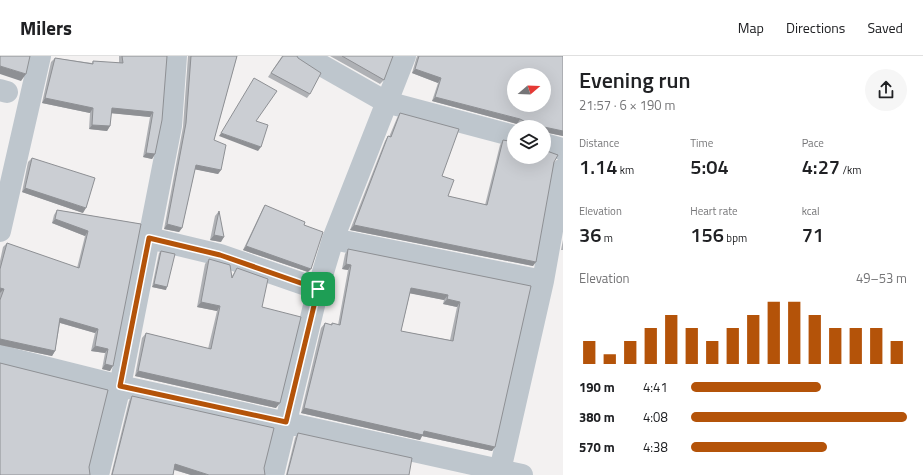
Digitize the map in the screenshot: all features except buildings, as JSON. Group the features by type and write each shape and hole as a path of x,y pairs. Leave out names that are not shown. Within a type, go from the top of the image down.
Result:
{"street":[{"path":"0,231 40,56"},
{"path":"98,475 120,386 171,126 176,56"},
{"path":"305,56 386,102 507,134"},
{"path":"273,475 318,289 333,239 405,56"},
{"path":"551,146 563,149"},
{"path":"499,472 543,281 563,169"},
{"path":"149,238 220,255 318,289"},
{"path":"333,239 543,281"},
{"path":"0,356 120,386 286,422 499,472 522,475"}],"route":[{"path":"149,238 220,255 318,289 286,422 120,386 149,238"}]}
